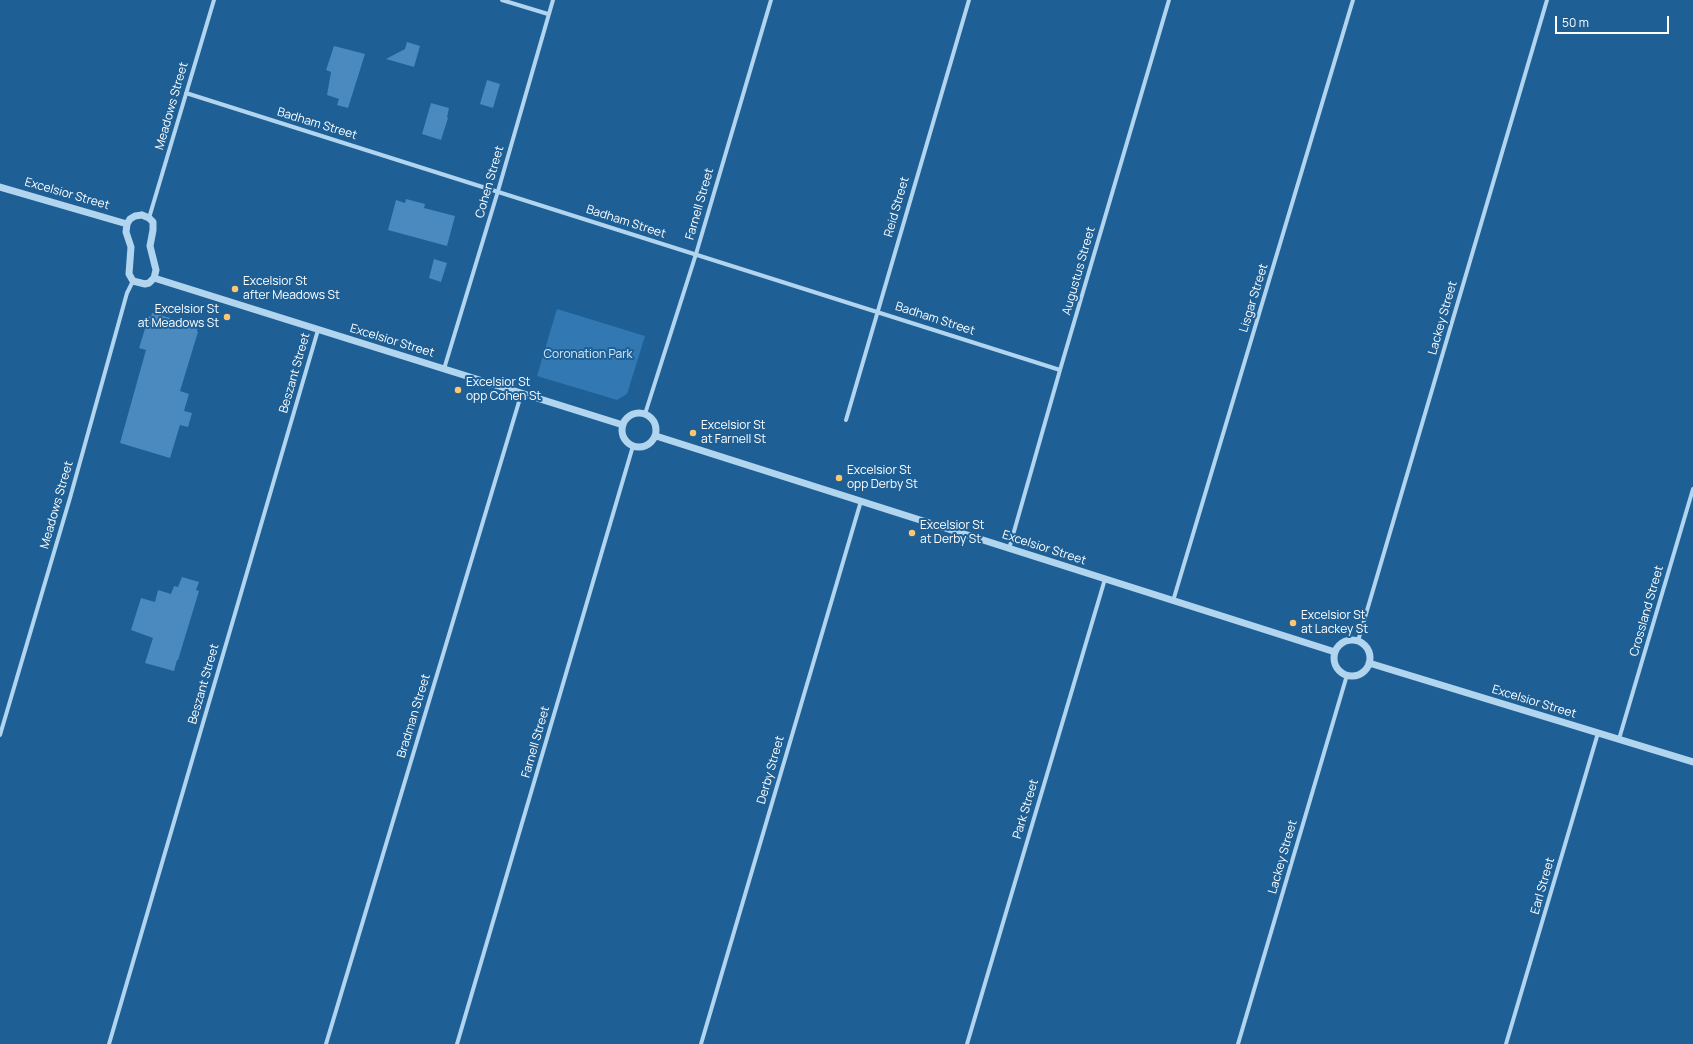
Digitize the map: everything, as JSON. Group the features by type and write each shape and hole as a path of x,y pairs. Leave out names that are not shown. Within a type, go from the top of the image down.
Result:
{"street":[{"name":"Meadows Street","path":"149,218 214,0"},
{"path":"502,0 548,14"},
{"name":"Cohen Street","path":"444,369 498,192 552,0"},
{"name":"Farnell Street","path":"645,414 696,254 771,0"},
{"name":"Reid Street","path":"846,420 969,0"},
{"name":"Augustus Street","path":"1009,549 1169,0"},
{"name":"Lisgar Street","path":"1174,601 1353,0"},
{"name":"Lackey Street","path":"1358,641 1547,0"},
{"name":"Badham Street","path":"186,93 1060,370"},
{"name":"Excelsior Street","path":"0,186 127,224"},
{"path":"138,214 149,218 154,226 150,246 151,254 156,266 154,278 149,283 145,284 133,281 129,274 128,270 131,247 126,232 127,224 130,219 138,214"},
{"name":"Excelsior Street","path":"154,278 444,369 521,395 622,425"},
{"name":"Meadows Street","path":"0,735 68,505 127,293 133,281"},
{"name":"Beszant Street","path":"109,1044 318,330"},
{"name":"Bradman Street","path":"326,1044 521,395"},
{"path":"634,413 645,414 654,420 657,431 656,436 653,441 644,447 633,446 625,440 622,425 625,420 634,413"},
{"name":"Excelsior Street","path":"656,436 711,455 1335,652"},
{"name":"Farnell Street","path":"457,1044 633,446"},
{"name":"Crossland Street","path":"1619,739 1693,489"},
{"name":"Derby Street","path":"701,1044 861,502"},
{"name":"Park Street","path":"966,1044 1105,579"},
{"path":"1352,640 1358,641 1366,647 1369,652 1369,663 1363,672 1348,675 1338,669 1334,658 1335,652 1342,643 1352,640"},
{"name":"Excelsior Street","path":"1369,663 1693,762"},
{"name":"Lackey Street","path":"1238,1044 1348,675"},
{"name":"Earl Street","path":"1506,1044 1598,733"}],"green space":[{"name":"Coronation Park","path":"557,309 645,336 627,394 617,400 537,376"}],"building":[{"path":"407,42 420,46 414,67 386,59 405,49"},
{"path":"334,46 365,54 348,108 337,105 339,99 327,95 331,72 326,70"},
{"path":"487,80 500,84 493,108 480,104"},
{"path":"431,103 449,108 448,118 441,140 422,134"},
{"path":"406,199 425,204 424,208 455,216 447,246 388,230 396,200 405,203"},
{"path":"434,259 447,263 441,282 429,278"},
{"path":"152,313 197,325 198,327 198,332 180,391 189,394 184,411 192,413 188,427 180,425 170,458 120,443 146,350 139,348 149,316 151,317"},
{"path":"182,577 199,582 196,590 199,591 174,671 145,663 153,638 131,630 141,598 155,602 158,590 171,594 174,586 178,587"}],"place":[{"name":"Excelsior St after Meadows St","path":"235,289"},
{"name":"Excelsior St at Meadows St","path":"227,317"},
{"name":"Excelsior St opp Cohen St","path":"458,390"},
{"name":"Excelsior St at Farnell St","path":"693,433"},
{"name":"Excelsior St opp Derby St","path":"839,478"},
{"name":"Excelsior St at Derby St","path":"912,533"},
{"name":"Excelsior St at Lackey St","path":"1293,623"}]}
